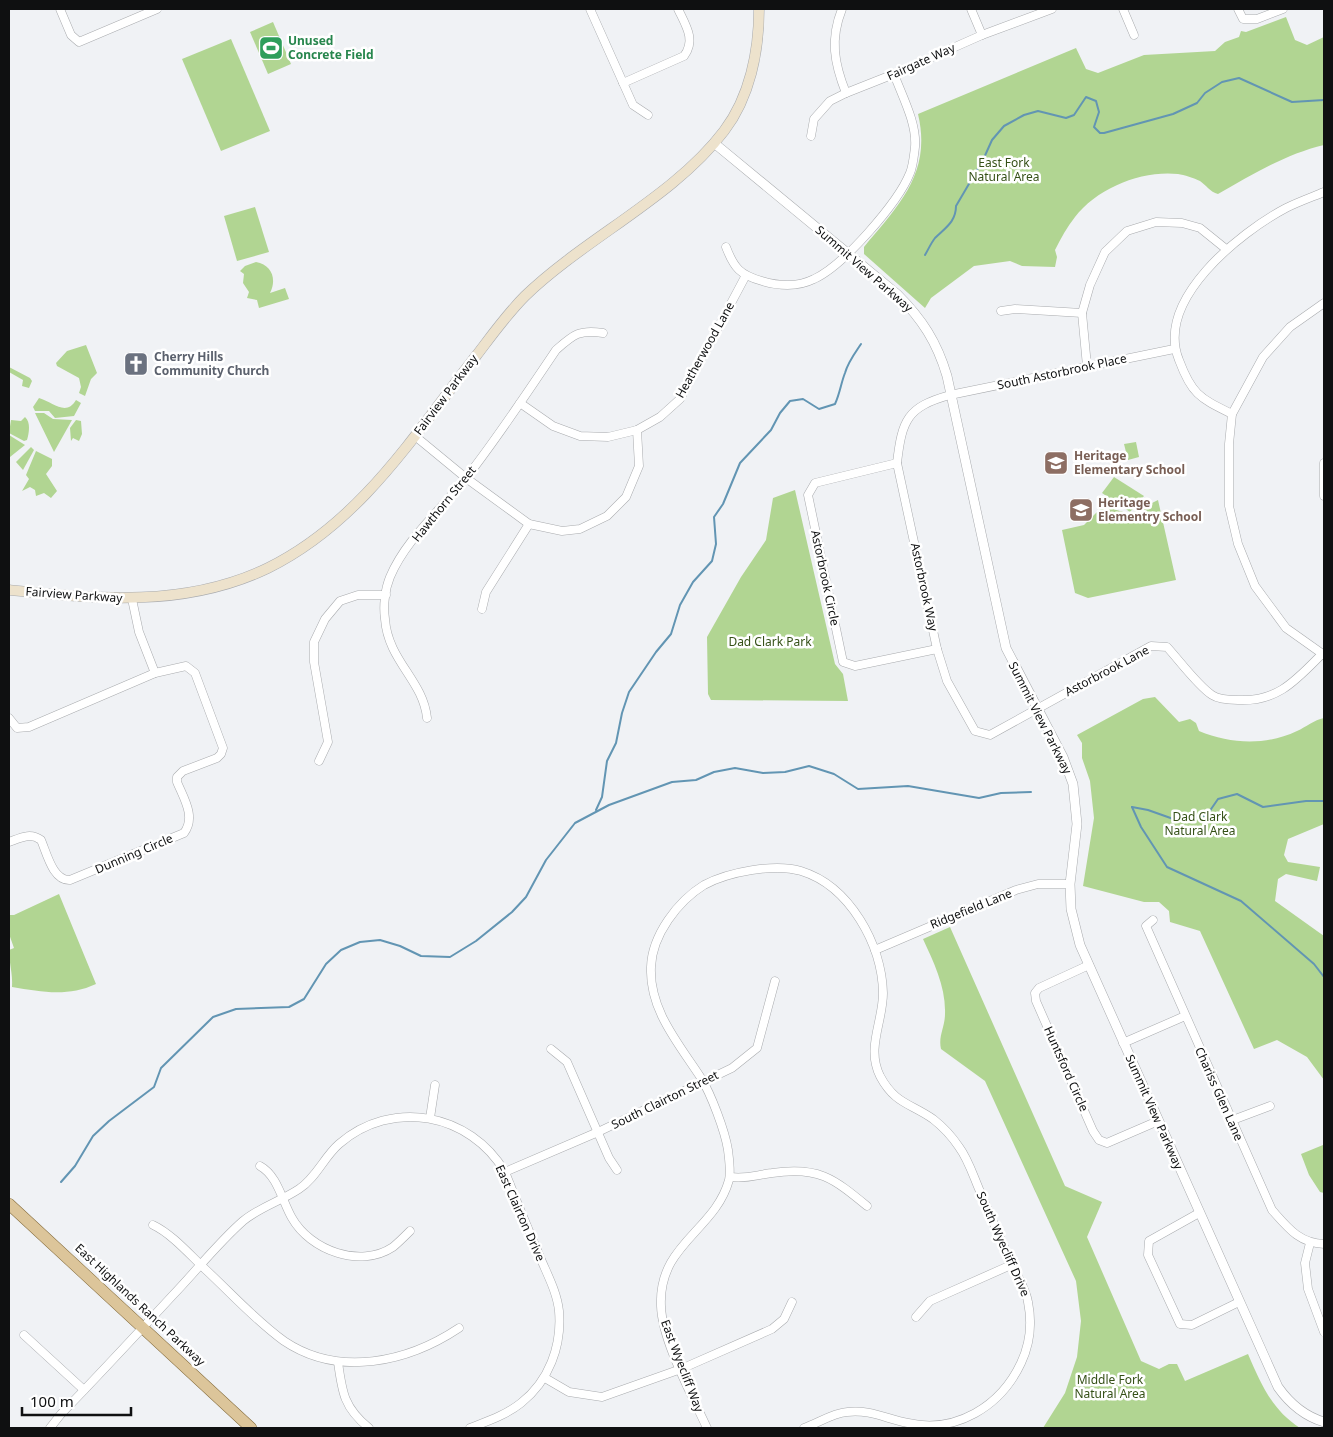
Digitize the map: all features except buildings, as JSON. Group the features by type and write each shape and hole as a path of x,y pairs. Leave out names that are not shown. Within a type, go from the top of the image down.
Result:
{"main road":[{"name":"Fairview Parkway","path":"9,590 94,599 173,597 220,586 267,568 290,556 330,529 356,506 415,436 505,318 529,293 560,266 685,172 714,143 737,109 754,65 758,41 759,9"},
{"name":"East Highlands Ranch Parkway","path":"9,1204 251,1428"}],"street":[{"path":"60,9 71,34 79,42 157,9"},
{"path":"590,9 633,105 648,115"},
{"path":"623,83 684,56 690,48 691,37 678,9"},
{"path":"842,9 833,42 836,68 846,93"},
{"path":"971,9 982,35"},
{"name":"Fairgate Way","path":"811,136 814,119 830,101 982,35 1052,9"},
{"path":"1123,9 1134,35"},
{"path":"1238,9 1243,19 1257,19 1283,9"},
{"path":"726,247 732,262 745,277 773,284 798,284 812,280 831,270 848,253 895,200 910,172 915,145 910,120 894,74"},
{"name":"Summit View Parkway","path":"714,143 897,294 921,320 940,353 1000,630 1011,660 1063,757 1076,797 1077,824 1070,884 1073,921 1089,965 1123,1043 1278,1387 1286,1398 1304,1414 1324,1422"},
{"path":"1232,414 1204,400 1194,391 1187,381 1174,349 1175,323 1185,298 1226,249 1285,209 1324,192"},
{"path":"1087,366 1082,313 1090,284 1105,252 1127,231 1156,222 1182,223 1200,228 1226,249"},
{"name":"Heatherwood Lane","path":"520,403 553,426 580,436 608,437 637,430 660,417 680,399 745,277"},
{"path":"1323,654 1286,628 1255,586 1238,544 1229,506 1229,444 1232,414 1263,357 1290,327 1324,303"},
{"path":"1000,311 1015,309 1082,313"},
{"name":"Hawthorn Street","path":"427,718 422,694 401,666 390,642 385,619 386,595 390,578 402,555 466,478 556,350 575,334 588,330 603,334"},
{"name":"South Astorbrook Place","path":"950,395 1174,349"},
{"name":"Astorbrook Way","path":"950,395 924,402 909,418 900,433 897,464 938,649 947,681 975,731 990,735 1037,709"},
{"path":"415,436 466,478 529,524 562,531 580,529 607,516 626,497 639,466 637,430"},
{"path":"1324,463 1324,496"},
{"name":"Astorbrook Circle","path":"897,464 815,483 808,495 843,662 855,666 938,649"},
{"path":"482,609 486,592 529,524"},
{"path":"319,761 328,742 314,662 314,642 325,619 340,601 358,595 386,595"},
{"path":"132,599 139,632 155,673"},
{"name":"Astorbrook Lane","path":"1037,709 1151,646 1167,647 1212,695 1254,701 1274,695 1292,684 1323,654"},
{"name":"Dunning Circle","path":"9,718 17,728 30,728 155,673 180,666 190,668 195,673 223,748 217,758 183,771 178,777 177,782 190,817 190,824 184,833 64,881 57,876 41,840 36,837 24,836 9,842"},
{"name":"East Wyecliff Way","path":"706,1428 663,1325 660,1304 663,1278 672,1258 718,1204 730,1177 727,1145 704,1082 663,1022 652,984 651,965 657,943 670,917 687,895 714,880 730,874 773,868 801,871 827,886 847,903 863,924 876,950"},
{"name":"Ridgefield Lane","path":"876,950 1016,890 1038,884 1070,884"},
{"name":"Chariss Glen Lane","path":"1153,920 1146,926 1230,1121 1272,1210 1295,1236 1310,1243 1324,1244"},
{"name":"South Wyecliff Drive","path":"804,1428 845,1412 868,1411 911,1426 944,1424 979,1413 997,1397 1021,1364 1030,1333 1028,1299 959,1147 934,1120 896,1099 879,1074 873,1048 883,994 876,950"},
{"name":"Huntsford Circle","path":"1089,965 1039,988 1035,994 1036,1001 1055,1044 1099,1140 1107,1143 1158,1121"},
{"name":"South Clairton Street","path":"505,1172 598,1132 732,1068 757,1048 775,981"},
{"path":"1123,1043 1185,1016"},
{"path":"551,1049 567,1062 609,1158 617,1170"},
{"path":"430,1118 435,1085"},
{"path":"1230,1121 1270,1106"},
{"name":"East Clairton Drive","path":"50,1428 244,1221 306,1184 338,1145 363,1128 395,1117 430,1118 466,1133 495,1156 505,1172 554,1289 559,1310 554,1356 545,1378 520,1404 500,1416 470,1428"},
{"path":"260,1166 272,1176 292,1219 304,1235 317,1245 335,1253 357,1256 374,1254 392,1247 410,1231"},
{"path":"730,1177 748,1179 767,1173 793,1170 814,1173 836,1181 867,1206"},
{"path":"1199,1213 1150,1240 1148,1255 1180,1324 1192,1325 1239,1302"},
{"path":"153,1225 201,1265 284,1340 316,1356 338,1362 356,1363 392,1360 444,1338 459,1328"},
{"path":"1310,1243 1305,1263 1308,1289 1324,1332"},
{"path":"916,1317 930,1301 1012,1264"},
{"path":"545,1378 569,1392 602,1397 680,1369 772,1329 784,1319 792,1302"},
{"path":"24,1335 84,1390"},
{"path":"338,1362 343,1392 348,1406 369,1428"}],"green space":[{"name":"East Fork Natural Area","path":"1286,17 1295,40 1307,45 1324,37 1324,145 1283,159 1218,194 1200,181 1178,174 1150,175 1121,183 1095,197 1075,217 1055,250 1057,257 1055,267 1022,266 1010,261 974,266 931,298 925,308 864,254 864,247 900,202 916,171 920,154 921,135 918,114 1076,48 1086,69 1098,73 1144,55 1215,51 1225,42 1239,37 1241,31 1246,32"},
{"name":"Unused Concrete Field","path":"273,22 291,64 268,74 250,32"},
{"path":"231,39 270,131 221,151 182,59"},
{"path":"255,207 269,252 237,261 224,216"},
{"path":"256,262 266,266 272,273 273,283 270,293 285,288 289,299 259,308 257,300 247,298 249,292 243,283 244,274 240,271 245,266"},
{"path":"86,345 97,373 91,379 85,396 79,393 81,387 79,378 57,366 56,363 67,351"},
{"path":"9,367 30,378 32,381 29,388 22,386 23,380 9,372"},
{"path":"39,398 64,408 72,405 76,400 81,403 74,416 55,418 49,411 35,411 33,407"},
{"path":"35,413 44,413 53,419 72,420 54,452"},
{"path":"25,417 29,428 27,440 24,441 9,433 11,420 21,421"},
{"path":"76,420 81,421 82,434 79,441 73,438 71,441 70,428"},
{"path":"9,435 25,445 10,457 9,457"},
{"path":"1136,442 1139,457 1128,460 1124,444"},
{"path":"31,447 34,450 23,470 16,462"},
{"path":"36,451 52,459 52,466 46,474 57,491 51,498 44,493 36,496 35,490 30,487 22,491 29,479 26,475"},
{"path":"1114,477 1144,496 1130,512 1102,493"},
{"name":"Dad Clark Park","path":"795,490 835,664 843,674 848,701 711,700 708,694 707,637 741,577 766,540 773,498"},
{"path":"1158,500 1176,580 1088,598 1075,593 1062,530 1084,525 1103,506 1130,514"},
{"name":"Dad Clark Natural Area","path":"1155,697 1179,722 1190,719 1196,723 1199,731 1236,741 1260,741 1285,736 1324,718 1324,824 1288,839 1284,855 1288,862 1320,867 1317,881 1286,874 1278,879 1275,901 1324,936 1324,1080 1307,1057 1277,1040 1254,1049 1200,931 1170,922 1169,911 1159,902 1144,902 1083,886 1094,818 1090,781 1082,758 1082,743 1077,735 1143,699"},
{"path":"59,894 96,984 75,991 65,992 44,992 12,987 9,950 14,948 9,934 9,915 14,915"},
{"name":"Middle Fork Natural Area","path":"950,927 1065,1186 1102,1202 1087,1237 1141,1361 1159,1369 1169,1364 1177,1364 1185,1381 1248,1354 1268,1396 1290,1421 1300,1428 1043,1428 1065,1393 1077,1357 1081,1321 1076,1281 985,1081 941,1049 940,1040 945,1014 944,994 923,939"},
{"path":"1324,1139 1324,1193 1320,1192 1309,1175 1301,1154 1323,1145"}],"waterway":[{"path":"925,255 935,238 952,221 956,212 956,206 983,160 992,140 1004,126 1024,115 1038,111 1066,118 1074,115 1086,97 1096,101 1099,112 1094,127 1100,133 1104,133 1173,114 1197,103 1205,93 1222,82 1239,78 1292,102 1324,100"},
{"path":"596,810 602,797 607,761 616,743 622,713 629,692 656,652 671,634 680,605 693,582 712,561 716,544 714,517 723,504 740,463 771,430 780,413 790,401 803,399 819,409 835,404 848,365 861,344"},
{"path":"61,1182 75,1166 93,1136 109,1121 154,1087 161,1068 213,1017 236,1009 289,1007 304,999 326,964 341,950 360,942 380,940 400,946 421,956 450,957 476,941 512,912 526,897 546,860 575,823 609,805 672,782 696,780 714,772 735,768 763,773 785,772 809,766 834,774 858,789 908,786 979,798 1001,793 1031,792"},
{"path":"1132,807 1148,810 1179,821 1207,815 1218,799 1237,794 1263,807 1306,801 1324,801"},
{"path":"1132,807 1141,827 1167,867 1241,901 1314,964 1324,977"}],"place":[{"name":"Unused Concrete Field","path":"271,48"},
{"name":"Cherry Hills Community Church","path":"136,364"},
{"name":"Heritage Elementary School","path":"1056,463"},
{"name":"Heritage Elementry School","path":"1081,510"}]}
